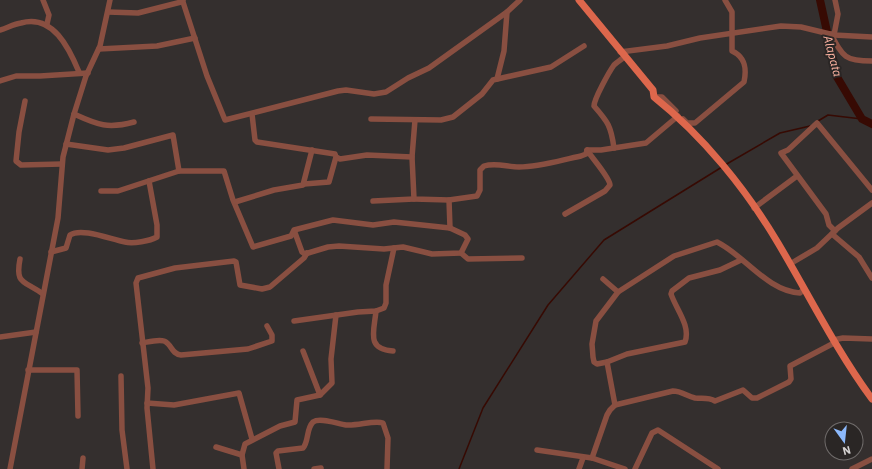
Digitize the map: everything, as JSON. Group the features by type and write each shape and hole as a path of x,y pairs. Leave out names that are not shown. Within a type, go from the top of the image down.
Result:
{"main road":[{"path":"579,0 653,90 654,97 678,116 721,164 754,208 790,264 852,372 872,399"}],"street":[{"path":"43,0 49,15 47,24"},
{"path":"10,469 58,218 62,164 66,144 74,114 88,73 99,49 110,0"},
{"path":"108,12 138,13 183,1 223,118 226,120 338,91 346,90 374,94 384,93 428,68 507,12 520,0"},
{"path":"654,97 662,96 687,123 695,123 709,113 744,82 746,73 743,59 740,55 732,51 732,12 725,0"},
{"path":"835,0 838,14 832,34 847,58 854,61 872,61"},
{"path":"498,79 504,51 507,12"},
{"path":"0,30 22,22 38,22 47,24 57,33 67,47 79,72"},
{"path":"614,148 612,135 607,120 593,103 622,54 667,46 689,40 781,26 801,27 832,34 872,37"},
{"path":"99,49 157,46 195,38"},
{"path":"371,119 441,120 453,117 482,94 493,80 536,72 551,67 584,46"},
{"path":"0,80 16,76 40,76 79,72 88,73"},
{"path":"25,101 19,132 16,161 21,165 62,164"},
{"path":"74,114 101,125 118,126 134,122"},
{"path":"252,114 255,141 334,153 336,157 340,159 367,155 412,157"},
{"path":"587,150 594,151 649,141 678,116"},
{"path":"414,199 412,157 415,120"},
{"path":"872,190 818,122 788,150 781,153 826,214 829,225 834,233 859,257 872,278"},
{"path":"66,144 108,150 124,148 172,134 174,137 180,171"},
{"path":"304,184 312,150"},
{"path":"373,201 414,199 449,200 477,196 480,190 480,170 484,166 496,164 520,167 538,165 581,156 586,154 587,150"},
{"path":"565,214 605,191 610,185 609,178 594,162 587,150"},
{"path":"235,202 253,195 304,184 329,183 336,157"},
{"path":"101,191 118,191 180,171 224,170 253,247 291,236 294,230"},
{"path":"754,208 797,176"},
{"path":"51,252 66,248 70,235 80,232 127,243 157,237 157,225 149,181"},
{"path":"449,200 450,228"},
{"path":"790,264 817,248 872,203"},
{"path":"294,230 337,220 373,225 394,222 450,228 468,238 461,254"},
{"path":"294,230 302,252 307,254"},
{"path":"741,260 720,270 689,278 672,292 671,294 674,304 684,323 685,342 627,354 598,364 594,362 592,344 594,326 601,314 618,292 674,256 698,246 717,242 741,260 750,269 783,289 800,293 804,289"},
{"path":"153,469 147,403 148,388 136,283 141,275 175,268 234,261 236,262 240,285 262,289 273,285 307,254 334,246 384,249 409,248 432,254 461,254 468,259 522,258"},
{"path":"294,321 376,311 385,306 386,285 394,248"},
{"path":"20,259 18,273 19,278 43,294"},
{"path":"603,279 618,292"},
{"path":"376,311 374,341 376,347 381,350 393,351"},
{"path":"244,469 242,455 245,444 252,439 280,426 295,422 297,400 320,395 332,383 331,359 336,315"},
{"path":"142,343 163,341 169,344 174,352 181,355 248,349 272,341 272,335 267,326"},
{"path":"0,336 36,332"},
{"path":"592,458 607,415 616,405 673,391 679,391 696,398 707,398 715,401 743,390 752,398 756,398 789,382 791,379 790,366 834,342 843,338 872,340"},
{"path":"303,351 320,395"},
{"path":"607,362 616,405"},
{"path":"28,370 77,370 78,416"},
{"path":"121,376 122,430 127,469"},
{"path":"147,403 174,405 239,393 252,439"},
{"path":"279,469 276,453 278,451 303,448 305,446 309,428 312,423 318,420 357,426 375,422 383,423 388,438 387,469"},
{"path":"635,469 652,433 658,430 718,469"},
{"path":"216,447 242,455"},
{"path":"537,450 583,458 592,458 625,469"},
{"path":"82,469 83,458"},
{"path":"579,469 583,458"},
{"path":"852,469 872,459"},
{"path":"314,469 321,468"}],"waterway":[{"name":"Alapata","path":"820,0 837,77 862,119 872,124"},
{"path":"818,121 828,115 862,119"},
{"path":"725,165 780,133 810,126"},
{"path":"459,469 483,408 548,305 604,240 722,167"}]}
